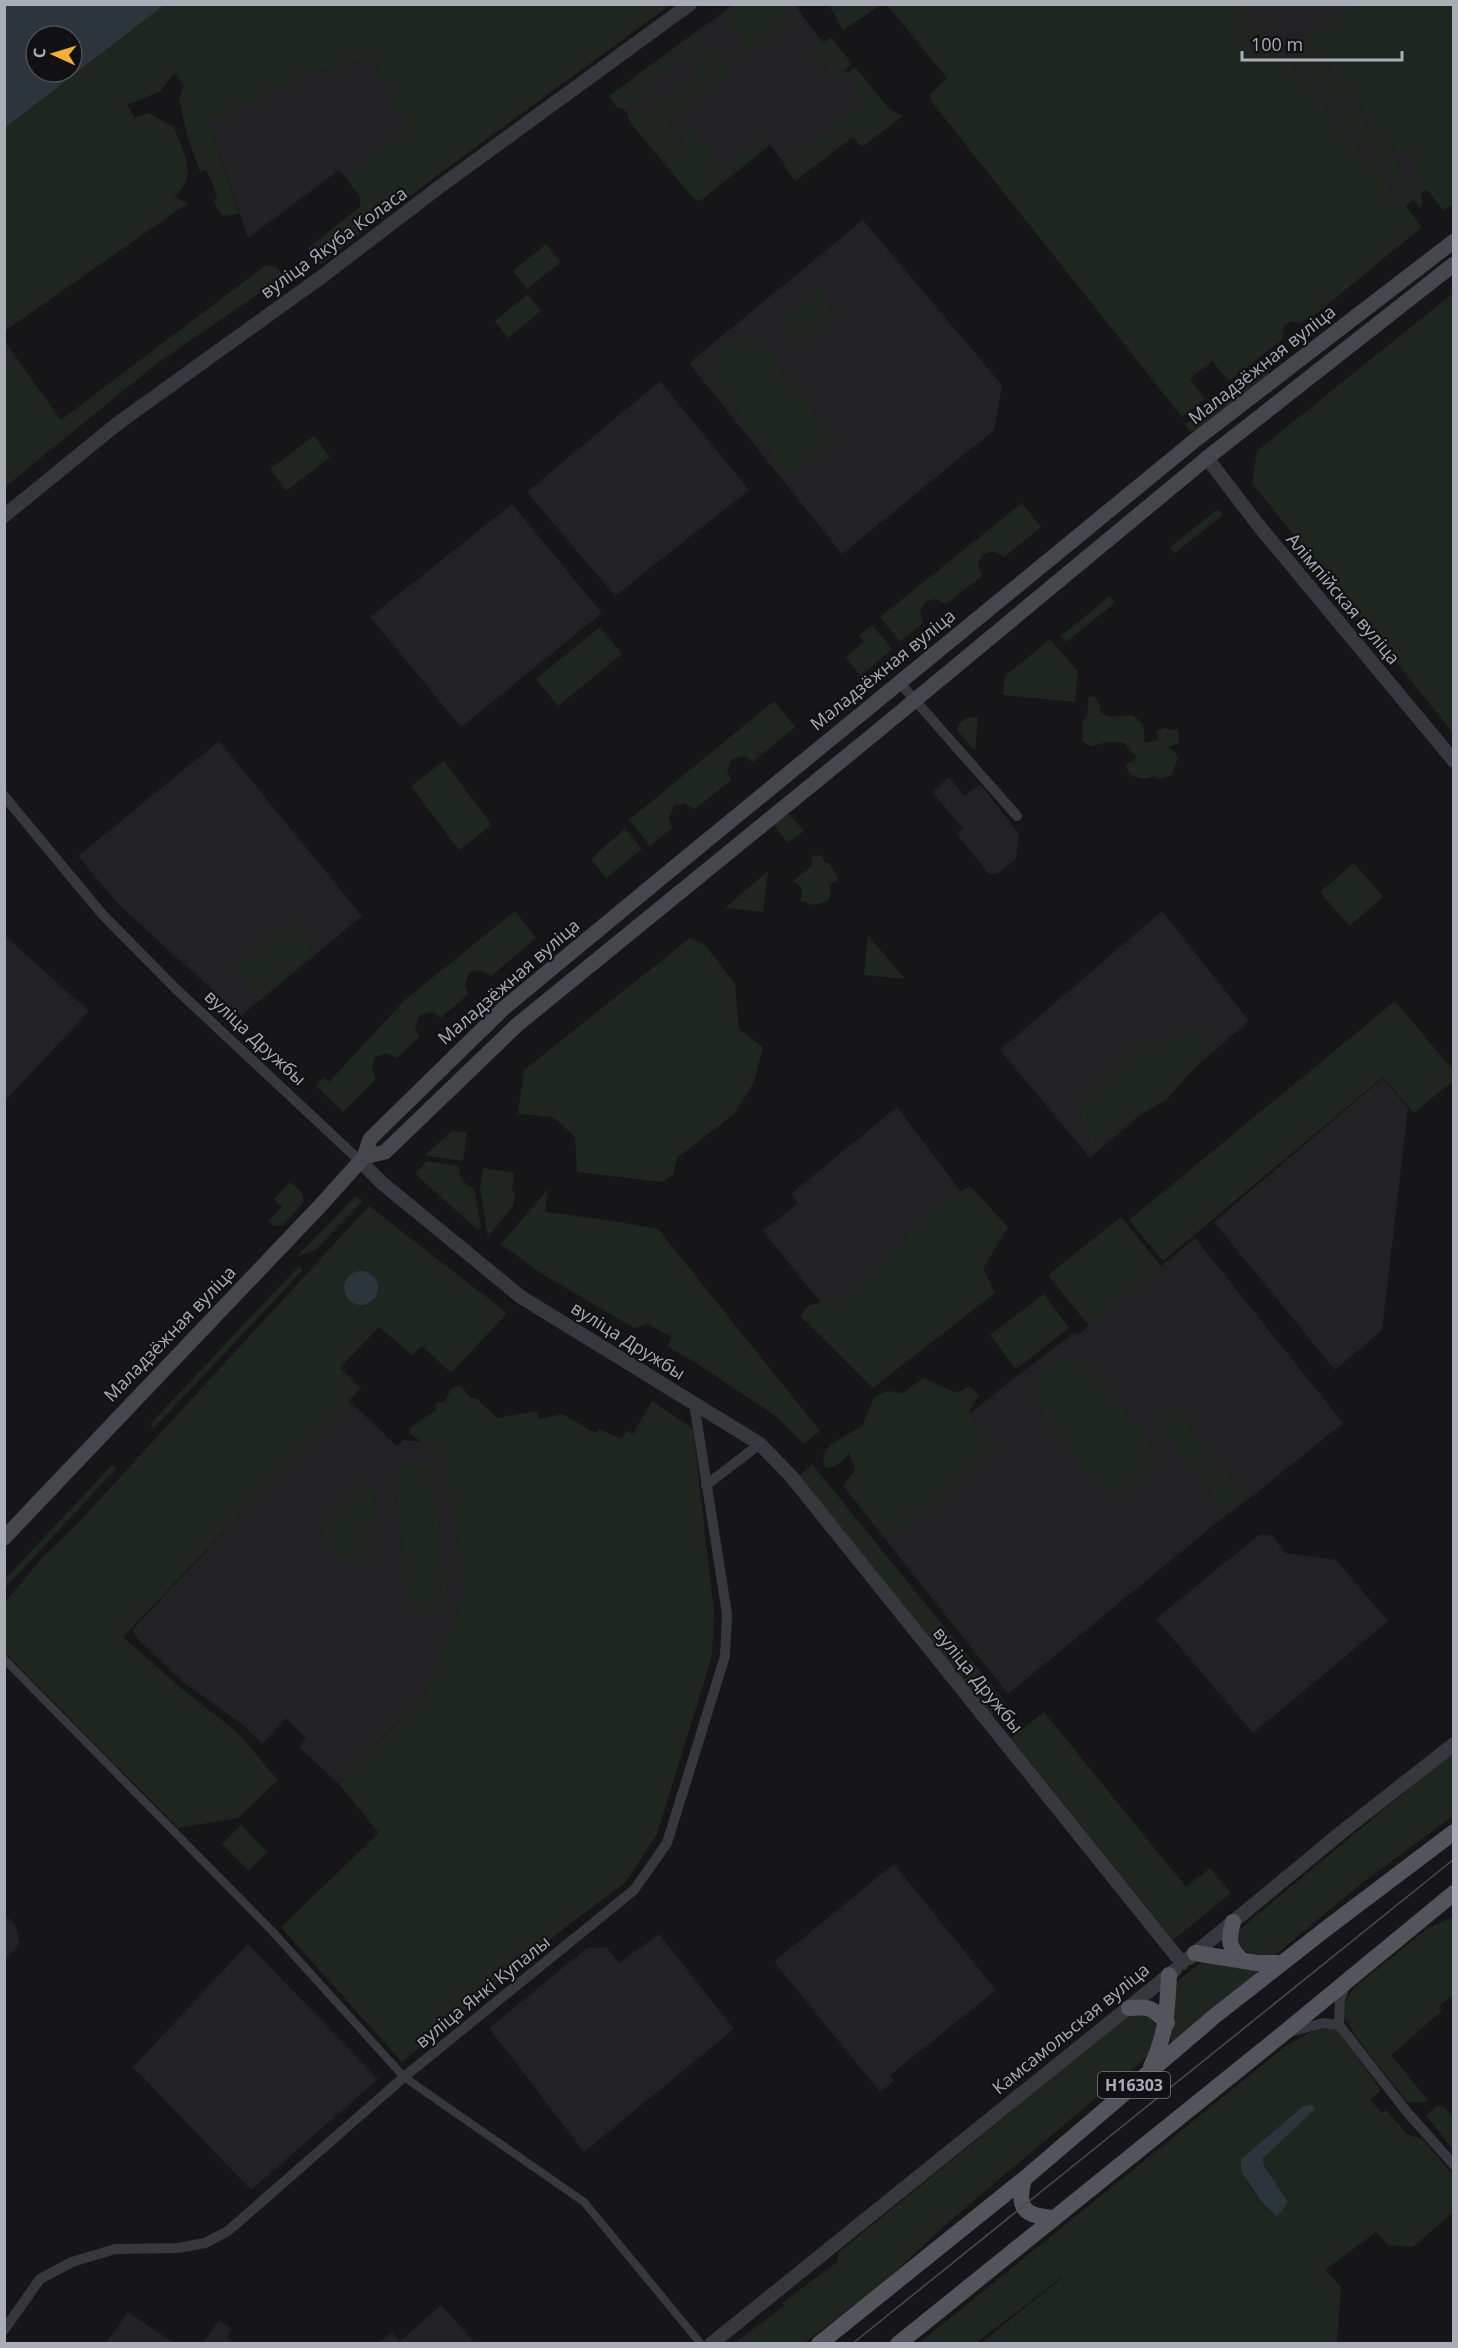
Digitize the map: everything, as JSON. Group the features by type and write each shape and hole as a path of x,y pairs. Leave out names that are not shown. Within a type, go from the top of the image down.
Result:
{"main road":[{"name":"Маладзёжная вуліца","path":"4,1538 362,1159 370,1139 504,1008 1194,441 1454,241"},
{"name":"Маладзёжная вуліца","path":"362,1159 385,1152 517,1025 1207,459 1454,264"},
{"path":"1194,441 1207,459"},
{"name":"Н16303","path":"819,2343 1024,2179 1216,2015 1454,1832"},
{"name":"Н16303","path":"898,2343 1279,2037 1454,1893"},
{"path":"1233,1922 1229,1938 1233,1952 1243,1961"},
{"path":"1189,1958 1282,1963"},
{"path":"1149,2073 1162,2045 1167,2023 1169,1975"},
{"path":"1129,2008 1147,2006 1167,2023"},
{"path":"1024,2179 1019,2196 1025,2210 1036,2216 1054,2218"}],"street":[{"name":"вуліца Якуба Коласа","path":"4,516 117,424 690,4"},
{"name":"Алімпійская вуліца","path":"1207,459 1259,526 1454,761"},
{"path":"899,682 1017,816"},
{"name":"вуліца Дружбы","path":"4,796 102,914 176,989 362,1159 382,1183 521,1297 760,1444 798,1485 1189,1958"},
{"name":"вуліца Янкі Купалы","path":"4,2330 40,2279 72,2262 116,2249 178,2248 205,2242 228,2231 404,2077 634,1890 667,1843 725,1656 727,1614 694,1403"},
{"path":"706,1485 760,1444"},
{"path":"4,1659 273,1932 404,2077 584,2202 701,2343"},
{"name":"Камсамольская вуліца","path":"711,2343 1129,2008 1343,1831 1454,1744"},
{"path":"1349,1979 1340,1999 1340,2025 1407,2112 1454,2165"},
{"path":"1279,2037 1303,2027 1323,2024 1340,2025"}],"shaded area":[{"path":"5,4 164,4 84,67 84,24 24,24 24,84 62,84 5,128"},
{"path":"796,4 801,14 875,109 791,172 770,145 700,201 693,198 629,121 628,114 622,107 617,107 609,96 733,5"},
{"path":"796,4 801,14 751,53 721,14 733,5"},
{"path":"880,4 881,5 843,30 829,5"},
{"path":"164,5 670,5 443,171 320,265 308,248 360,207 360,197 346,178 408,129 374,62 367,59 305,75 209,123 239,214 223,216 214,203 217,194 206,170 200,172 188,138 179,100 184,85 174,73 161,91 127,105 135,118 148,113 174,127 185,155 188,172 182,189 174,197 188,203 5,331 5,128 62,84 84,84 84,67"},
{"path":"887,5 1244,5 1250,14 1247,25 1252,31 1258,28 1264,29 1422,227 1321,310 1301,323 1291,321 1284,327 1282,340 1229,381 1212,361 1190,379 1205,399 1182,417 931,101 930,94 947,78"},
{"path":"1231,5 1453,5 1453,167 1398,213"},
{"path":"1349,5 1453,5 1454,203 1444,211 1414,174 1420,168 1406,150 1399,155 1306,40"},
{"path":"697,31 704,39 624,109 617,107 609,96"},
{"path":"831,37 852,64 833,78 812,51"},
{"path":"1301,43 1422,192 1421,209 1298,58 1297,52"},
{"path":"709,45 729,71 670,123 677,148 683,146 680,135 690,127 724,169 763,139 766,148 700,201 693,198 629,121 628,114 639,114 642,117 701,67 693,58"},
{"path":"368,59 374,61 408,129 346,178 339,170 248,238 209,123 305,75"},
{"path":"855,67 890,110 903,116 862,147 853,137 795,181 784,166 866,101 847,73"},
{"path":"863,220 1002,385 994,430 842,554 689,363"},
{"path":"546,244 561,262 527,289 513,271"},
{"path":"266,265 278,268 283,277 156,364 5,487 5,342 61,420"},
{"path":"819,292 837,316 801,345 782,322"},
{"path":"1453,293 1453,733 1252,483 1257,451"},
{"path":"528,294 541,311 508,338 495,321"},
{"path":"755,337 836,439 789,476 699,364 705,359 716,372 717,356 723,345 734,340 750,341"},
{"path":"1267,363 1269,370 1267,378 1195,432 1189,431 1185,425"},
{"path":"660,381 749,490 615,596 527,492"},
{"path":"314,436 330,457 286,491 270,469"},
{"path":"1022,503 1041,527 1004,557 994,551 983,554 978,564 982,576 946,604 935,599 925,602 920,612 923,623 900,642 880,617"},
{"path":"512,504 602,613 461,727 370,617"},
{"path":"1218,509 1223,515 1175,553 1170,547"},
{"path":"1110,596 1115,603 1066,642 1061,636"},
{"path":"872,625 892,649 861,676 846,657 864,642 859,636"},
{"path":"600,627 622,654 558,706 536,679"},
{"path":"1050,639 1078,672 1075,702 1003,695 1005,676"},
{"path":"1089,696 1095,697 1101,712 1108,717 1133,715 1143,724 1145,743 1158,740 1156,732 1164,728 1177,730 1179,743 1168,747 1175,752 1178,758 1172,775 1159,779 1154,776 1143,779 1130,775 1125,765 1137,758 1124,743 1108,742 1090,746 1082,741 1083,721 1087,717"},
{"path":"774,701 795,727 753,762 743,756 732,759 727,770 731,780 695,809 685,803 674,806 669,817 672,828 650,846 629,820"},
{"path":"967,717 978,718 975,751 957,730 958,725"},
{"path":"219,741 362,916 241,1016 118,904 78,856"},
{"path":"444,761 492,825 459,850 411,786"},
{"path":"949,777 965,796 980,784 1019,834 1016,859 997,874 988,873 957,834 963,829 932,792"},
{"path":"782,814 790,815 804,831 788,843 775,826 775,820"},
{"path":"625,828 642,849 606,878 591,859"},
{"path":"813,855 822,856 825,863 828,862 838,880 829,885 831,893 828,901 813,905 801,901 802,888 793,881 811,867"},
{"path":"1354,863 1383,897 1349,926 1320,892"},
{"path":"768,871 763,912 725,908"},
{"path":"515,911 536,938 491,976 481,970 470,972 465,984 468,994 441,1018 431,1012 420,1015 415,1026 419,1037 397,1058 386,1053 375,1057 372,1068 376,1079 343,1112 316,1086 324,1077 329,1082 405,1000"},
{"path":"1162,911 1249,1021 1090,1158 1000,1050"},
{"path":"291,922 315,953 260,998 235,967"},
{"path":"868,935 905,979 864,975"},
{"path":"5,936 89,1011 5,1101"},
{"path":"690,938 705,945 735,984 739,1029 763,1047 754,1082 734,1114 677,1158 673,1175 662,1182 577,1172 575,1137 553,1117 518,1114 524,1070"},
{"path":"1395,1001 1453,1070 1453,1081 1414,1113 1383,1077 1163,1261 1129,1220"},
{"path":"1203,1033 1219,1040 1166,1100 1091,1144 1077,1104 1141,1045"},
{"path":"1383,1078 1408,1108 1382,1330 1335,1370 1214,1222"},
{"path":"897,1107 998,1240 863,1355 763,1231 798,1203 791,1194"},
{"path":"452,1131 467,1133 463,1161 426,1154"},
{"path":"427,1161 459,1166 463,1180 474,1188 481,1227 478,1230 415,1174"},
{"path":"483,1168 514,1173 513,1206 488,1237 480,1189"},
{"path":"290,1182 302,1193 304,1202 282,1226 273,1225 269,1221 282,1207 274,1199"},
{"path":"970,1186 1008,1227 983,1269 995,1293 873,1388 800,1316 808,1306 853,1293 928,1211"},
{"path":"548,1189 545,1212 658,1229 820,1431 804,1444 777,1417 667,1346 672,1337 647,1324 634,1328 542,1274 501,1244"},
{"path":"356,1196 363,1201 315,1250 296,1257"},
{"path":"369,1206 507,1313 451,1373 422,1346 412,1355 379,1327 340,1368 361,1388 123,1637 182,1689 237,1732 278,1780 238,1818 178,1828 5,1653 7,1642 4,1603 44,1556 78,1523"},
{"path":"1121,1217 1161,1266 1089,1326 1048,1275"},
{"path":"1195,1238 1343,1423 1225,1516 1008,1694 858,1505 1009,1382 1075,1332 1078,1335"},
{"path":"299,1266 303,1270 154,1428 150,1424"},
{"path":"361,1271 373,1276 378,1288 373,1300 361,1305 349,1300 344,1288 349,1276"},
{"path":"1044,1294 1069,1328 1016,1369 990,1335"},
{"path":"1071,1359 1083,1363 1093,1371 1148,1438 1153,1452 1153,1465 1142,1484 1133,1489 1121,1491 1109,1488 1096,1480 1041,1413 1035,1393 1038,1376 1051,1365"},
{"path":"923,1378 957,1393 969,1386 979,1395 969,1413 997,1450 888,1539 843,1486 855,1470 849,1453 839,1464 825,1468 823,1455 830,1445 863,1425 874,1397 888,1391 903,1393"},
{"path":"460,1385 471,1398 476,1398 497,1418 537,1411 539,1419 563,1414 595,1433 600,1429 621,1439 626,1431 633,1434 652,1401 693,1429 714,1612 712,1656 657,1834 626,1882 567,1926 402,2062 281,1927 379,1833 339,1784 429,1689 437,1660 465,1593 445,1458 409,1433 410,1428 437,1409 435,1403 444,1402 452,1388"},
{"path":"348,1400 397,1446 403,1440 440,1444 450,1442 486,1628 339,1784 299,1747 306,1738 286,1718 262,1744 243,1725 183,1682 139,1640 132,1630"},
{"path":"1174,1406 1214,1456 1194,1473 1153,1423"},
{"path":"413,1460 424,1463 432,1473 448,1599 442,1610 429,1615 415,1610 407,1599 395,1476 401,1465"},
{"path":"1219,1462 1247,1496 1226,1513 1198,1478"},
{"path":"812,1464 1006,1703 991,1715 799,1476"},
{"path":"112,1465 116,1469 5,1588 5,1579"},
{"path":"361,1485 372,1488 375,1507 369,1519 367,1564 347,1563 323,1540 321,1528"},
{"path":"1260,1534 1273,1536 1285,1553 1336,1560 1388,1621 1253,1733 1156,1619"},
{"path":"1044,1712 1186,1887 1210,1868 1231,1893 1173,1940 1011,1738"},
{"path":"1453,1752 1453,1816 1358,1886 1275,1955 1255,1956 1245,1951 1238,1940 1237,1933 1240,1929"},
{"path":"241,1825 267,1852 249,1871 222,1844"},
{"path":"894,1864 996,1990 890,2075 894,2081 880,2092 775,1963"},
{"path":"5,1915 15,1924 20,1944 5,1960"},
{"path":"1453,1917 1453,1995 1439,2006 1442,2011 1391,2055 1428,2100 1407,2102 1357,2038 1343,2014 1346,1999 1356,1986 1428,1928"},
{"path":"659,1934 734,2029 584,2152 489,2028 587,1948 606,1947 619,1963"},
{"path":"248,1944 378,2079 251,2190 133,2067"},
{"path":"1203,1961 1260,1970 1170,2045 1175,1983"},
{"path":"1140,2012 1152,2019 1156,2025 1154,2043 1147,2056 952,2219 881,2285 804,2343 733,2344 784,2306 782,2303 837,2262 839,2252 1131,2014"},
{"path":"1330,2026 1336,2028 1381,2090 1370,2100 1382,2113 1386,2110 1408,2135 1423,2139 1453,2175 1453,2212 1413,2247 1388,2245 1376,2232 1325,2270 1341,2287 1337,2343 981,2343 1083,2261 976,2343 918,2344 1287,2045 1316,2029","holes":["1310,2104 1263,2158 1264,2166 1287,2202 1277,2217 1248,2183 1241,2159 1302,2107"]},
{"path":"1310,2104 1315,2109 1263,2158 1264,2166 1288,2202 1277,2217 1261,2201 1241,2171 1241,2159 1302,2107"},
{"path":"1437,2106 1443,2106 1453,2118 1453,2150 1426,2115"},
{"path":"441,2305 475,2343 373,2343 380,2342 392,2332 400,2341"},
{"path":"128,2312 174,2343 106,2343"},
{"path":"219,2320 232,2330 227,2337 234,2343 203,2343"}],"tram line":[{"path":"852,2344 1454,1859"}]}
